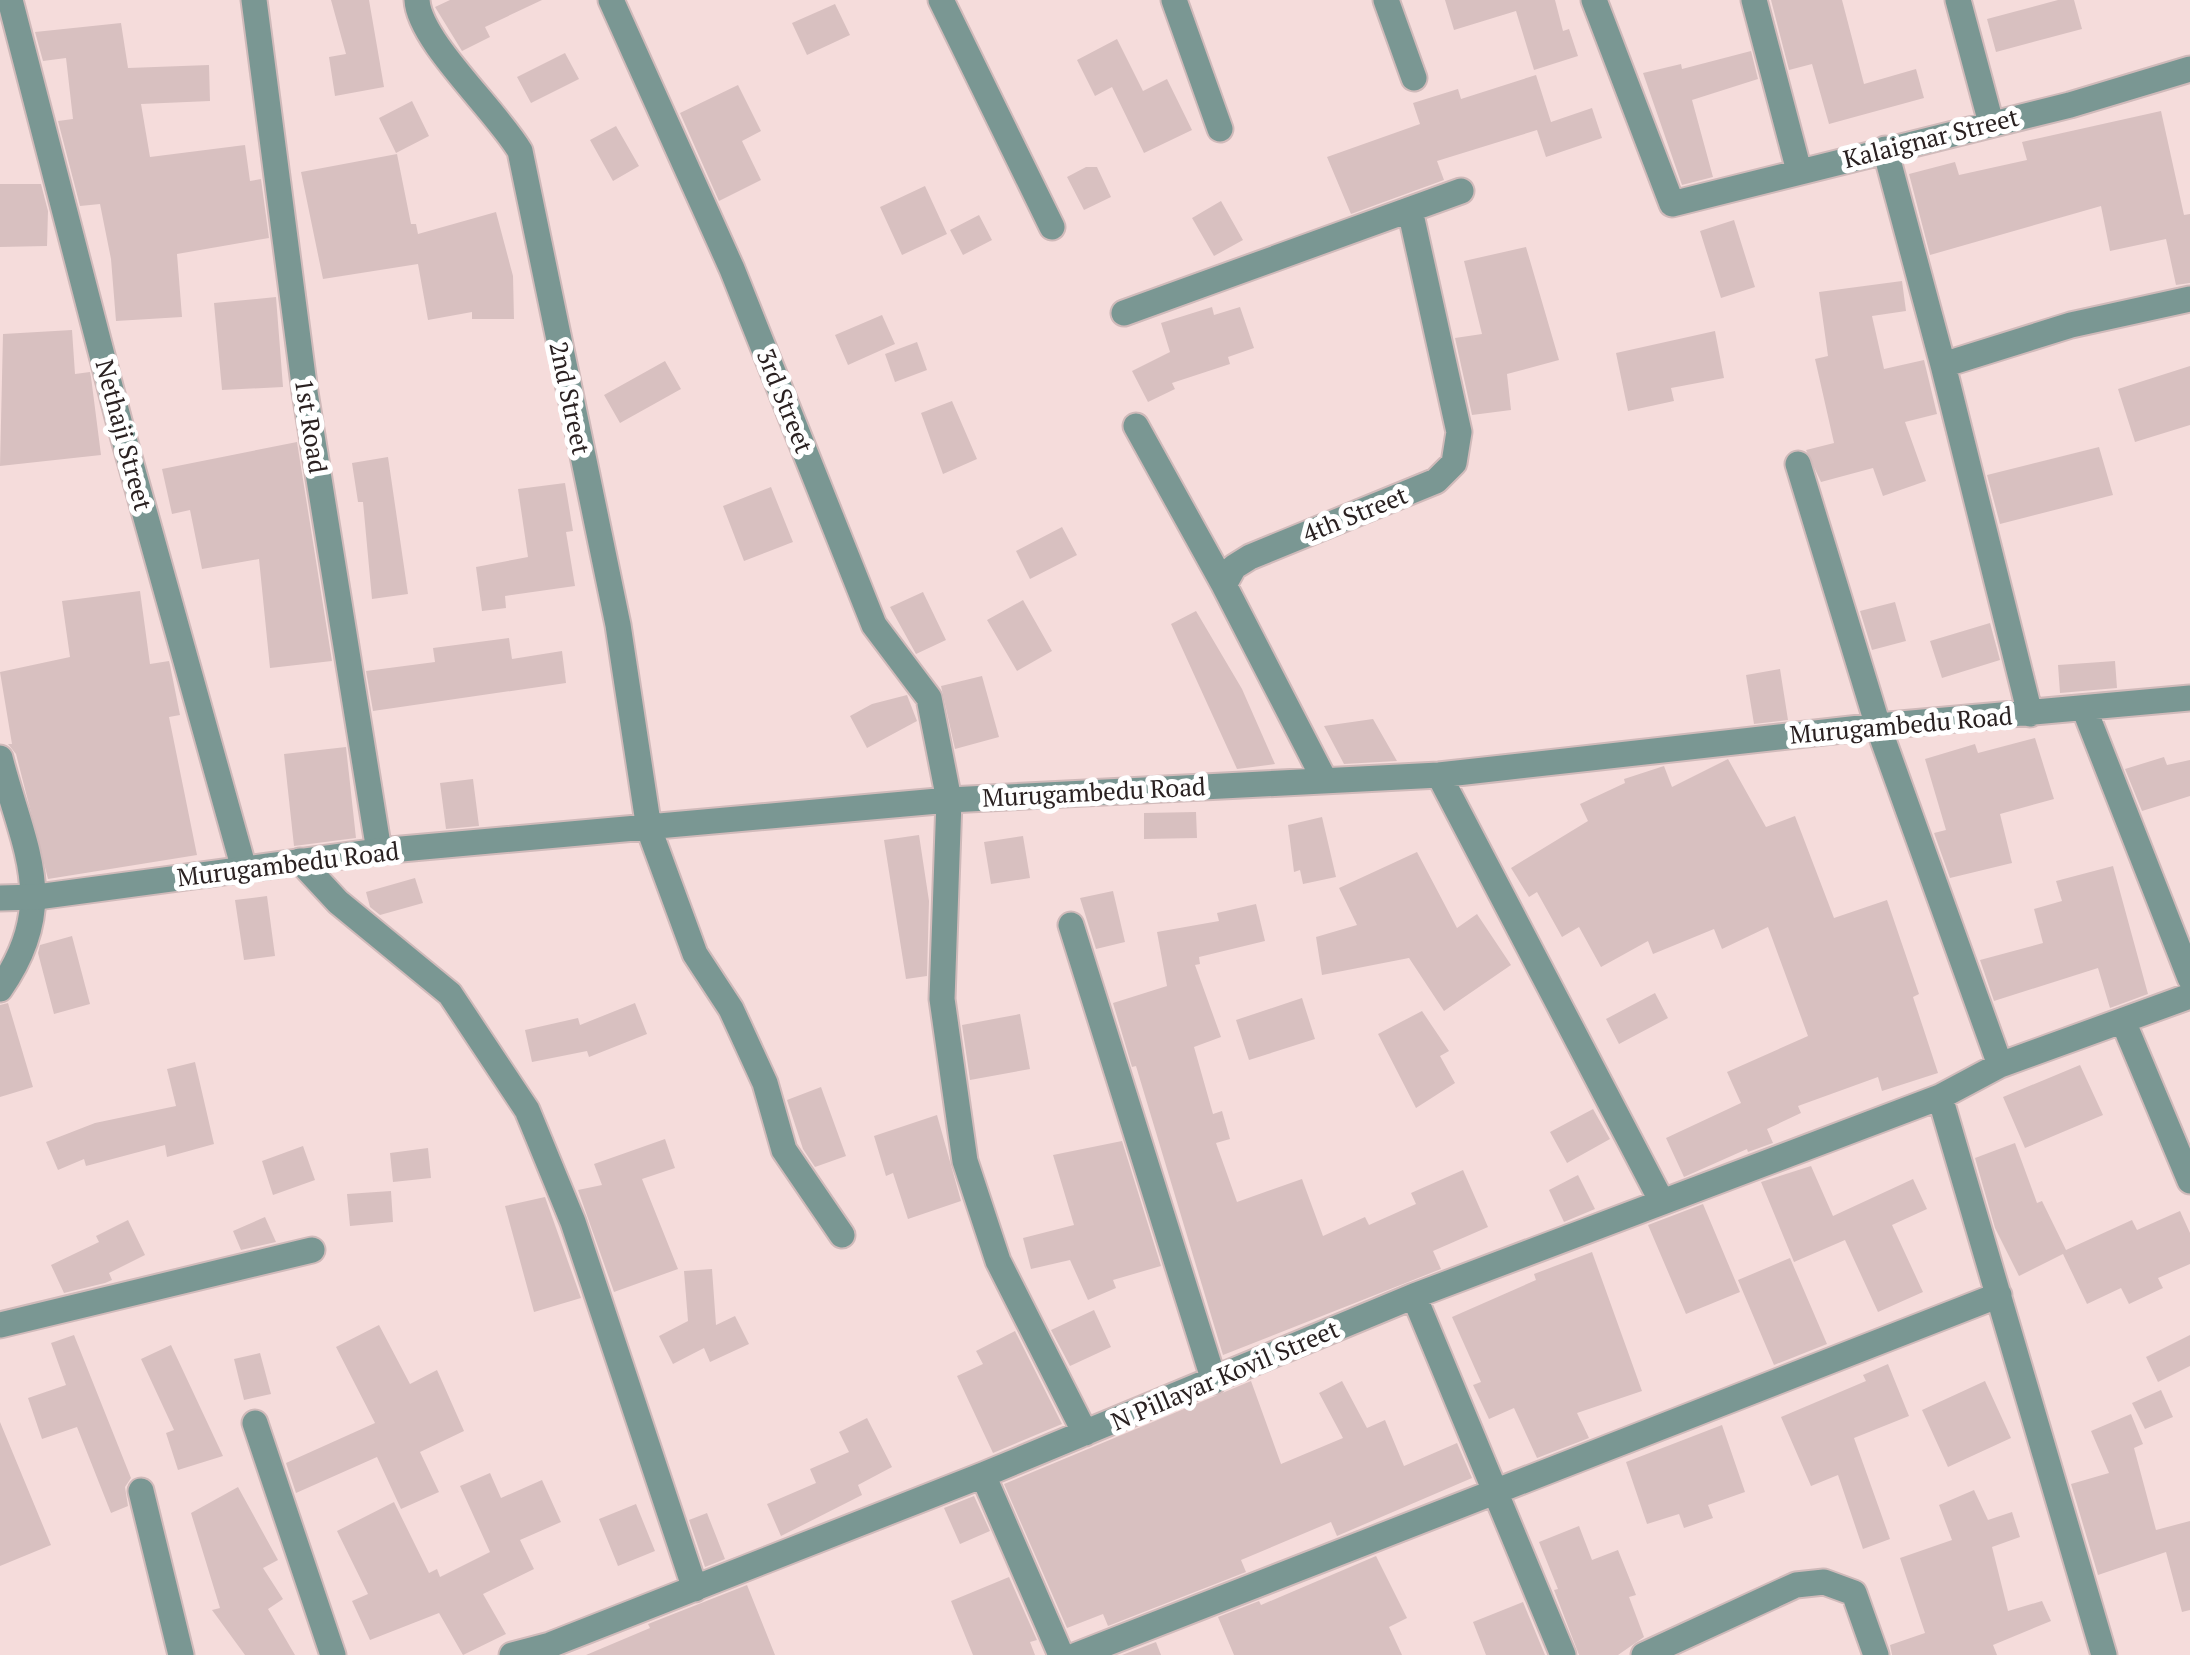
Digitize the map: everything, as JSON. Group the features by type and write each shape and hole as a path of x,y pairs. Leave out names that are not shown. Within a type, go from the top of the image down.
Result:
{"street":[{"name":"Nethaji Street","path":"10,0 119,421 244,869"},
{"name":"1st Road","path":"254,0 305,392 379,851"},
{"name":"2nd Street","path":"417,0 425,30 502,121 520,151 618,625 650,829 694,954 731,1009 766,1083 784,1150 842,1235"},
{"name":"3rd Street","path":"611,0 732,269 874,625 929,698 949,800 942,999 965,1161 998,1261 1085,1433"},
{"path":"941,0 971,69 1052,227"},
{"path":"1174,0 1220,129"},
{"path":"1386,0 1414,78"},
{"name":"Kalaignar Street","path":"1594,0 1672,204 2190,69"},
{"path":"1754,0 1799,171"},
{"path":"1958,0 1991,123"},
{"path":"1885,149 2030,714"},
{"path":"1124,313 1461,191"},
{"name":"4th Street","path":"1224,585 1234,567 1250,557 1436,481 1454,463 1459,432 1410,210"},
{"path":"1943,365 2071,325 2190,300"},
{"path":"1136,426 1324,779"},
{"path":"1798,464 1878,726 2000,1065"},
{"name":"Murugambedu Road","path":"0,898 37,897 379,851 949,800 1439,775 1878,726 2190,698"},
{"path":"2084,708 2190,978"},
{"path":"0,758 37,897 28,941 0,989"},
{"path":"1439,775 1661,1200"},
{"path":"300,861 338,902 450,994 527,1110 573,1222 695,1588"},
{"path":"1071,925 1214,1381"},
{"name":"N Pillayar Kovil Street","path":"512,1655 579,1645 695,1588 984,1475 1414,1296 1940,1097 2000,1065 2190,996"},
{"path":"2123,1021 2190,1181"},
{"path":"1940,1097 2104,1655"},
{"path":"0,1325 312,1250"},
{"path":"1077,1655 1998,1295"},
{"path":"1414,1296 1498,1490 1563,1655"},
{"path":"255,1422 333,1655"},
{"path":"984,1475 1061,1655"},
{"path":"141,1491 181,1655"},
{"path":"1644,1655 1796,1585 1824,1582 1854,1594 1876,1655"}],"building":[{"path":"331,0 369,0 384,87 335,96 329,57 346,54"},
{"path":"450,0 542,0 485,27 490,37 462,51 435,7"},
{"path":"1445,0 1555,0 1563,31 1569,29 1578,56 1534,70 1516,11 1454,30"},
{"path":"1771,0 1842,0 1864,84 1916,69 1924,98 1829,124 1812,64 1789,70"},
{"path":"2058,0 2074,0 2082,29 1996,52 1987,19"},
{"path":"835,4 850,35 807,55 792,23"},
{"path":"121,23 128,68 209,65 210,101 141,104 150,157 245,145 250,181 261,179 269,238 177,254 182,317 116,321 111,259 100,204 80,206 58,121 73,119 66,58 43,61 35,32"},
{"path":"1117,39 1143,91 1167,79 1192,130 1144,153 1112,87 1095,96 1077,60"},
{"path":"1751,51 1758,79 1692,100 1713,177 1682,185 1643,73 1681,64 1682,69"},
{"path":"565,53 579,79 531,103 517,77"},
{"path":"1536,75 1551,122 1592,108 1602,138 1546,157 1537,130 1437,161 1444,180 1351,214 1327,157 1420,124 1413,103 1458,89 1461,99"},
{"path":"738,85 761,131 742,141 761,180 719,201 680,113"},
{"path":"412,101 429,136 396,153 379,118"},
{"path":"2161,111 2184,215 2190,214 2190,283 2176,285 2166,239 2110,251 2101,206 1930,255 1909,174 1955,162 1959,175 2027,160 2022,142"},
{"path":"616,126 639,166 613,181 590,140"},
{"path":"397,154 411,224 416,224 418,234 496,212 513,276 514,319 472,319 472,312 428,320 418,264 323,279 301,172"},
{"path":"1086,167 1097,167 1111,197 1084,210 1067,177"},
{"path":"0,184 41,184 48,211 47,246 0,247"},
{"path":"925,186 947,234 902,255 880,207"},
{"path":"1221,201 1243,240 1214,256 1192,218"},
{"path":"979,215 992,240 963,255 950,230"},
{"path":"1734,220 1755,287 1721,298 1700,231"},
{"path":"1526,247 1559,360 1507,374 1511,410 1472,415 1455,338 1482,334 1464,261"},
{"path":"1902,281 1906,311 1872,316 1884,369 1924,360 1937,414 1905,422 1926,481 1883,496 1873,468 1821,482 1806,450 1834,443 1815,359 1828,356 1819,292"},
{"path":"276,297 283,387 222,390 214,303"},
{"path":"1212,307 1214,315 1240,307 1254,348 1228,357 1230,364 1172,383 1175,389 1148,402 1132,371 1170,352 1161,323"},
{"path":"882,315 895,344 848,365 835,335"},
{"path":"72,330 75,374 90,372 101,455 0,466 3,334"},
{"path":"1715,331 1724,378 1671,388 1674,401 1628,411 1616,353"},
{"path":"917,342 927,370 895,382 885,354"},
{"path":"665,361 681,389 620,423 604,395"},
{"path":"2190,366 2190,425 2135,442 2118,389"},
{"path":"952,401 977,459 943,474 921,413"},
{"path":"297,442 332,661 270,668 259,559 202,569 190,510 172,514 162,469"},
{"path":"2099,447 2113,495 2000,524 1987,475"},
{"path":"388,457 408,594 372,599 363,502 358,502 352,463"},
{"path":"565,483 573,531 566,532 575,586 505,596 506,608 482,611 476,567 528,557 518,489"},
{"path":"771,487 793,542 744,561 723,506"},
{"path":"1062,527 1077,555 1030,579 1016,551"},
{"path":"140,591 150,664 169,661 170,665 180,715 169,717 197,855 48,879 16,754 8,744 12,744 0,672 70,657 62,601"},
{"path":"923,592 946,640 916,654 890,607"},
{"path":"1023,600 1052,651 1017,671 987,620"},
{"path":"1895,602 1906,641 1872,650 1860,611"},
{"path":"1196,611 1242,689 1275,764 1237,769 1171,624"},
{"path":"1990,623 2000,660 1942,678 1930,641"},
{"path":"509,638 512,659 562,651 566,683 373,711 366,671 435,662 433,648"},
{"path":"2115,661 2117,688 2060,693 2058,665"},
{"path":"1780,669 1788,720 1754,724 1746,675"},
{"path":"982,676 999,737 955,749 941,686"},
{"path":"907,695 917,721 867,748 850,716 872,704"},
{"path":"1373,719 1397,761 1344,764 1324,726"},
{"path":"2035,738 2054,799 2000,814 2012,863 1950,878 1934,833 1946,830 1925,759 1975,744 1978,753"},
{"path":"346,747 356,838 294,846 284,754"},
{"path":"2164,757 2167,765 2190,760 2190,796 2142,811 2125,769"},
{"path":"1728,759 1766,827 1795,816 1834,918 1887,900 1919,994 1913,997 1938,1073 1882,1091 1878,1077 1798,1106 1801,1113 1767,1129 1773,1143 1748,1152 1747,1149 1684,1177 1666,1138 1741,1103 1727,1072 1808,1036 1768,927 1722,949 1714,929 1653,954 1648,941 1601,967 1579,927 1562,937 1537,892 1529,897 1511,868 1588,821 1580,804 1625,783 1624,779 1664,766 1672,787"},
{"path":"473,779 479,826 446,829 440,783"},
{"path":"1196,812 1197,838 1144,839 1144,813"},
{"path":"1322,817 1336,877 1303,884 1300,870 1294,872 1288,825"},
{"path":"919,835 929,901 927,976 906,979 884,840"},
{"path":"1023,836 1030,878 991,884 984,842"},
{"path":"1417,852 1457,928 1477,914 1511,965 1444,1011 1409,958 1322,975 1316,937 1357,925 1339,888"},
{"path":"2113,866 2148,994 2110,1008 2098,968 1994,1001 1980,960 2043,943 2034,909 2062,901 2056,881"},
{"path":"415,878 423,903 380,915 370,907 366,892"},
{"path":"1113,891 1125,942 1096,949 1080,898"},
{"path":"267,896 275,956 244,960 235,900"},
{"path":"1256,904 1265,941 1199,957 1200,964 1195,965 1221,1037 1194,1047 1213,1114 1222,1111 1230,1139 1216,1143 1237,1202 1302,1179 1323,1236 1365,1217 1369,1225 1416,1204 1411,1193 1463,1170 1488,1227 1433,1251 1441,1269 1223,1355 1136,1066 1132,1067 1113,1003 1167,986 1157,932 1219,921 1217,913"},
{"path":"72,936 90,1004 54,1014 38,953 40,945"},
{"path":"1655,993 1668,1018 1619,1044 1606,1019"},
{"path":"1302,998 1315,1039 1249,1060 1236,1020"},
{"path":"8,1003 33,1087 0,1097 0,1005"},
{"path":"635,1003 647,1034 589,1057 587,1051 532,1062 525,1030 578,1018 580,1025"},
{"path":"1422,1011 1449,1051 1440,1056 1455,1083 1416,1108 1378,1034"},
{"path":"1020,1014 1030,1069 970,1080 962,1025"},
{"path":"195,1062 214,1144 167,1157 165,1145 86,1166 84,1159 58,1170 46,1142 95,1123 176,1106 167,1069"},
{"path":"2080,1065 2103,1115 2025,1148 2003,1097"},
{"path":"821,1087 846,1156 815,1167 803,1149 787,1100"},
{"path":"1593,1109 1610,1139 1567,1163 1550,1132"},
{"path":"937,1115 961,1201 908,1219 893,1173 886,1176 874,1136"},
{"path":"665,1139 675,1168 642,1179 678,1269 614,1292 578,1190 602,1185 594,1164"},
{"path":"1122,1141 1161,1266 1113,1280 1116,1288 1088,1300 1070,1260 1031,1269 1023,1238 1074,1225 1053,1155"},
{"path":"2015,1143 2037,1203 2042,1201 2066,1250 2132,1220 2137,1230 2180,1211 2190,1233 2190,1264 2158,1278 2163,1288 2129,1304 2121,1288 2087,1304 2063,1254 2019,1276 1995,1228 1975,1158"},
{"path":"303,1146 315,1180 273,1195 262,1161"},
{"path":"428,1148 431,1178 393,1182 390,1153"},
{"path":"1811,1166 1833,1216 1913,1179 1927,1209 1892,1225 1923,1292 1878,1312 1845,1240 1794,1262 1761,1182"},
{"path":"1578,1175 1595,1209 1564,1222 1549,1190"},
{"path":"391,1191 393,1222 350,1226 347,1194"},
{"path":"545,1197 581,1298 534,1312 505,1206"},
{"path":"1703,1204 1740,1292 1686,1314 1648,1225"},
{"path":"265,1217 276,1242 241,1250 233,1231"},
{"path":"128,1220 145,1255 109,1273 112,1280 64,1293 51,1265 99,1242 96,1236"},
{"path":"1592,1252 1642,1391 1577,1413 1589,1438 1537,1458 1514,1408 1489,1419 1473,1385 1481,1382 1452,1317 1536,1280 1534,1274"},
{"path":"1790,1258 1827,1344 1774,1365 1738,1280"},
{"path":"712,1269 716,1325 735,1316 749,1344 710,1362 704,1348 673,1364 659,1336 688,1321 684,1271"},
{"path":"1094,1310 1111,1347 1070,1366 1051,1330"},
{"path":"379,1325 410,1384 437,1370 464,1431 420,1452 439,1492 401,1509 377,1457 296,1493 286,1463 375,1423 336,1347"},
{"path":"1015,1331 1062,1424 993,1453 957,1376 983,1364 976,1351"},
{"path":"74,1335 131,1478 125,1487 128,1506 111,1513 77,1427 42,1439 28,1398 66,1385 51,1343"},
{"path":"2190,1335 2190,1366 2158,1382 2146,1357"},
{"path":"171,1345 223,1456 178,1470 166,1433 174,1430 141,1359"},
{"path":"260,1353 271,1394 244,1400 234,1359"},
{"path":"1888,1364 1909,1416 1854,1438 1890,1539 1863,1549 1838,1475 1811,1486 1781,1417 1866,1381 1863,1375"},
{"path":"1251,1381 1281,1464 1343,1438 1319,1393 1342,1381 1367,1428 1385,1420 1404,1466 1457,1443 1472,1478 1337,1536 1331,1522 1241,1560 1246,1572 1108,1626 1103,1614 1067,1628 1004,1484"},
{"path":"1985,1381 2011,1438 1948,1467 1922,1410"},
{"path":"2161,1390 2173,1417 2145,1429 2132,1403"},
{"path":"2131,1414 2143,1444 2134,1448 2156,1530 2190,1521 2190,1610 2182,1612 2166,1552 2098,1575 2071,1484 2109,1473 2091,1431"},
{"path":"867,1418 892,1467 858,1485 862,1495 781,1536 767,1504 816,1483 810,1469 849,1452 839,1432"},
{"path":"0,1422 51,1545 0,1566"},
{"path":"1722,1425 1745,1492 1708,1505 1713,1518 1684,1528 1679,1514 1647,1524 1626,1462"},
{"path":"490,1473 501,1498 542,1480 561,1522 520,1540 534,1569 483,1594 506,1634 463,1655 439,1613 370,1640 352,1601 368,1594 337,1531 394,1502 429,1573 437,1569 440,1577 490,1552 460,1486"},
{"path":"238,1487 278,1560 263,1568 283,1599 268,1609 295,1655 245,1655 212,1610 220,1608 191,1513"},
{"path":"1974,1490 1988,1520 2012,1512 2020,1537 1992,1547 2008,1611 2042,1601 2051,1621 1993,1645 1997,1655 1892,1655 1890,1645 1925,1633 1900,1558 1952,1540 1939,1505"},
{"path":"974,1496 990,1531 960,1544 944,1508"},
{"path":"636,1504 655,1551 618,1566 599,1519"},
{"path":"707,1513 725,1559 705,1567 689,1520"},
{"path":"1579,1526 1592,1560 1618,1550 1636,1595 1629,1597 1644,1637 1618,1655 1579,1655 1539,1542"},
{"path":"1376,1556 1407,1618 1389,1627 1402,1655 1234,1655 1218,1617 1259,1601 1261,1605"},
{"path":"1009,1577 1037,1640 1030,1642 1035,1655 973,1655 951,1601"},
{"path":"747,1585 775,1655 586,1655 650,1628 648,1624"},
{"path":"1523,1602 1545,1655 1486,1655 1473,1622"},
{"path":"1156,1642 1161,1655 1122,1655"}]}
